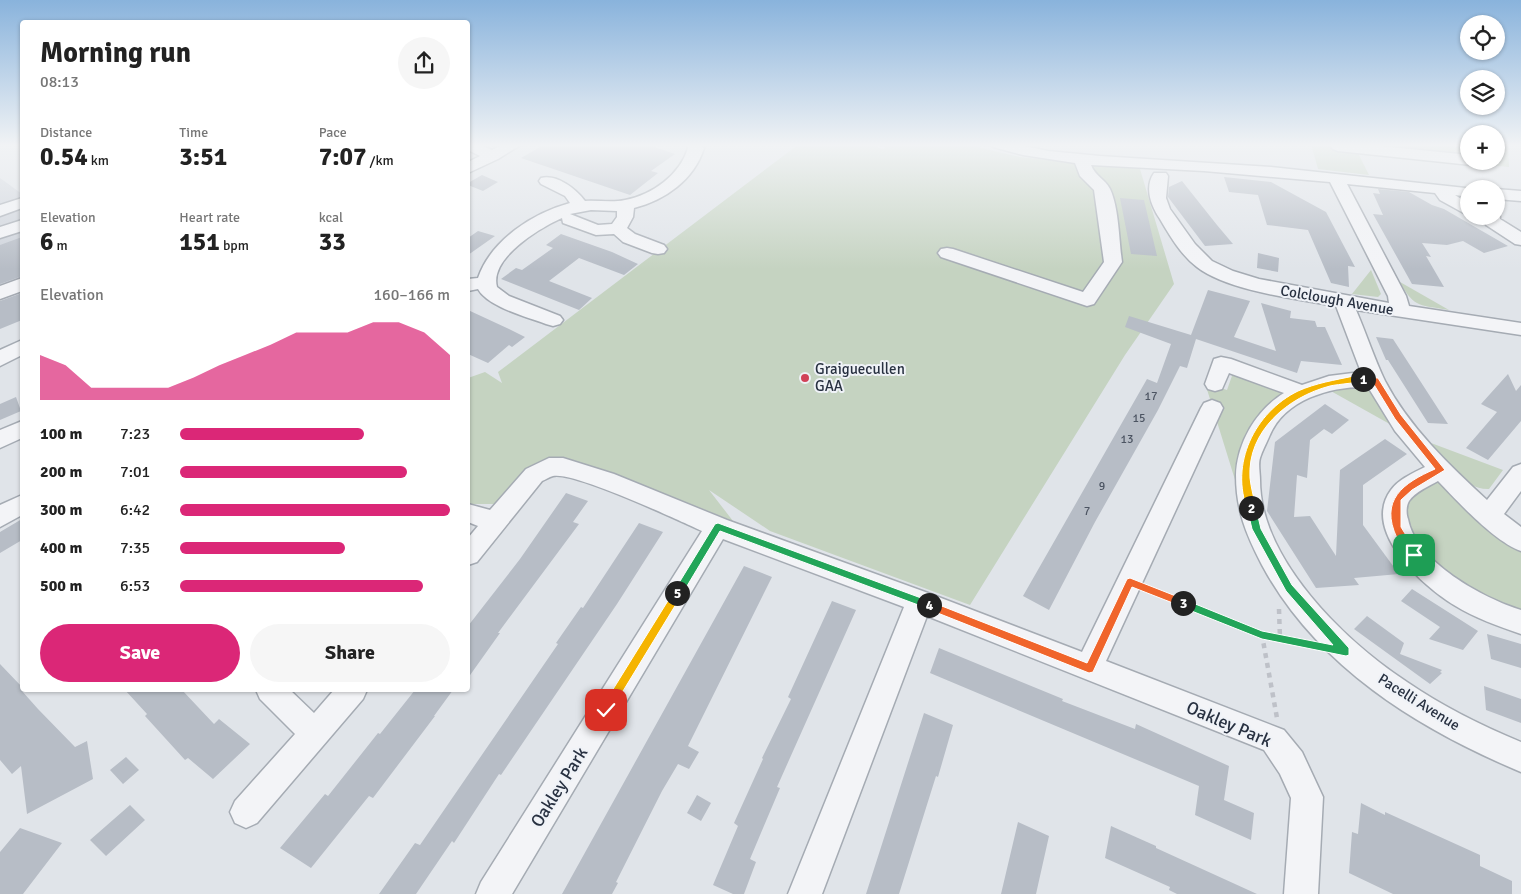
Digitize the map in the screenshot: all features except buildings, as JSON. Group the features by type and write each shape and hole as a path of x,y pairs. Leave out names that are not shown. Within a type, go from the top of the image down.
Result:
{"street":[{"path":"556,186 571,193 581,206"},
{"path":"553,320 502,300 477,284 501,252 520,235 566,210 581,206 626,206 652,196 667,186"},
{"path":"947,253 1086,300 1113,262 1107,212 1102,189 1099,186"},
{"name":"Colclough Avenue","path":"1156,186 1156,193 1162,210 1192,253 1206,264 1231,278 1344,303 1401,311 1397,296 1344,186"},
{"path":"1408,186 1460,191"},
{"path":"1440,189 1446,197 1460,206"},
{"path":"1505,195 1521,196"},
{"path":"0,211 20,204"},
{"path":"618,229 625,217 626,206"},
{"path":"569,219 596,230 618,229"},
{"path":"1498,225 1521,240"},
{"path":"0,233 20,226"},
{"path":"618,229 621,234 628,238 658,249"},
{"path":"0,293 20,285"},
{"path":"1344,303 1375,380 1398,417 1441,470 1489,516 1521,541"},
{"path":"1401,311 1521,329"},
{"path":"0,359 20,348"},
{"path":"1215,384 1221,364 1224,364 1285,385 1301,393"},
{"name":"Pacelli Avenue","path":"1375,380 1354,379 1327,384 1301,393 1282,405 1267,419 1257,433 1248,453 1246,477 1256,529 1289,588 1346,652 1396,692 1495,746 1521,757"},
{"path":"1089,668 1212,408"},
{"path":"0,440 20,430"},
{"name":"Oakley Park","path":"470,553 534,475 549,467 563,467 606,480 718,526 919,601 1274,740 1291,763 1307,797 1301,894"},
{"path":"1441,470 1420,480 1397,499 1395,512 1396,527 1402,540 1433,575 1458,594 1496,614 1521,622"},
{"path":"1489,516 1521,473"},
{"path":"0,517 20,505"},
{"path":"470,515 496,522"},
{"name":"Oakley Park","path":"493,894 718,526"},
{"path":"805,894 919,601"},
{"path":"272,692 315,734"},
{"path":"246,812 351,692"}],"path":[{"path":"1130,582 1262,635 1346,652"},
{"path":"1262,635 1278,721 1274,740"}],"shaded area":[{"path":"0,186 11,186 20,193 20,291 0,299"}],"green space":[{"name":"Graiguecullen GAA","path":"744,186 1145,186 1174,284 1125,355 970,605 770,531 709,490 733,521 635,483 577,465 555,461 541,462 528,469 498,504 470,504 470,377 485,372 502,383 498,372"},
{"path":"1371,270 1381,294 1378,297 1352,294"},
{"path":"1400,282 1449,310 1420,304 1410,297"},
{"path":"1233,373 1282,390 1283,397 1263,414 1248,434 1239,457 1236,483 1205,383 1227,390"},
{"path":"1355,384 1369,390 1374,395 1395,427 1329,390"},
{"path":"1431,443 1503,470 1489,489 1471,485 1456,473"},
{"path":"1440,480 1521,548 1521,617 1436,572 1405,521 1406,500"}],"place":[{"name":"Graiguecullen GAA","path":"805,378"}],"route":[{"path":"606,710 718,526 919,601 1089,668 1130,582 1262,635 1346,652 1289,588 1272,561 1256,529 1246,477 1248,453 1257,433 1267,419 1282,405 1301,393 1327,384 1354,379 1375,380 1398,417 1441,470 1425,477 1397,499 1395,512 1396,527 1402,540 1414,555"}]}
